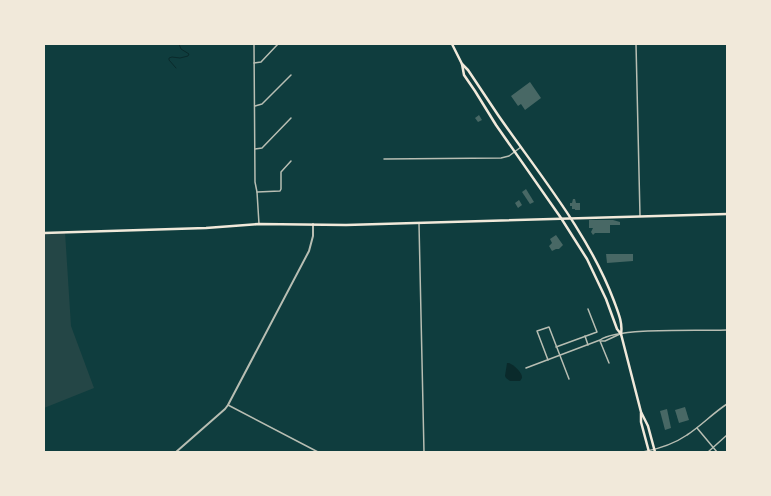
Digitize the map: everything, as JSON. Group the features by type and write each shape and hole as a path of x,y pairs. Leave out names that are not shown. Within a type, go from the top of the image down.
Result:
{"main road":[{"path":"452,44 462,64 468,70 569,218 591,252 603,275 617,309 641,412 648,426 655,451"},
{"path":"462,64 463,71 468,80 496,125 578,244 606,299 617,329 622,334"},
{"path":"44,233 206,228 259,224 419,223 727,214"},
{"path":"641,412 641,422 649,451"}],"street":[{"path":"254,44 255,182 259,224"},
{"path":"254,63 261,62 278,44"},
{"path":"636,44 640,216"},
{"path":"254,106 262,104 291,75"},
{"path":"255,149 262,148 291,118"},
{"path":"384,160 501,158 509,156 521,147"},
{"path":"257,192 280,191 281,172 291,161"},
{"path":"419,223 424,452"},
{"path":"176,452 228,405 308,251 313,236 313,224"},
{"path":"556,347 597,332 588,309"},
{"path":"548,360 537,331 549,327 569,379"},
{"path":"600,340 605,341 631,332 727,330"},
{"path":"526,368 588,345 612,334 622,334"},
{"path":"585,336 588,345"},
{"path":"600,340 609,363"},
{"path":"643,452 655,451 687,435 727,404"},
{"path":"228,405 318,452"},
{"path":"697,428 717,452"},
{"path":"708,452 727,435"}],"shaded area":[{"path":"65,232 71,326 94,388 44,408 44,233"},
{"path":"507,363 513,365 520,372 522,378 520,381 510,381 506,378"}],"building":[{"path":"530,82 541,98 525,110 521,104 518,106 511,96"},
{"path":"479,115 482,120 478,122 475,118"},
{"path":"526,189 534,202 530,204 522,192"},
{"path":"573,199 575,199 576,203 580,203 580,210 572,209 572,206 570,206"},
{"path":"519,200 522,205 518,208 515,203"},
{"path":"589,220 613,220 620,222 620,225 610,225 610,233 595,233 593,235 591,232 593,228 589,228"},
{"path":"556,235 563,245 559,249 552,251 549,246 552,243 550,239"},
{"path":"606,254 633,254 633,261 607,263"},
{"path":"685,407 689,420 679,423 675,410"},
{"path":"667,409 671,428 665,430 660,411"}],"waterway":[{"path":"176,68 169,58 180,58 188,56 189,54 181,49 179,44"}]}
